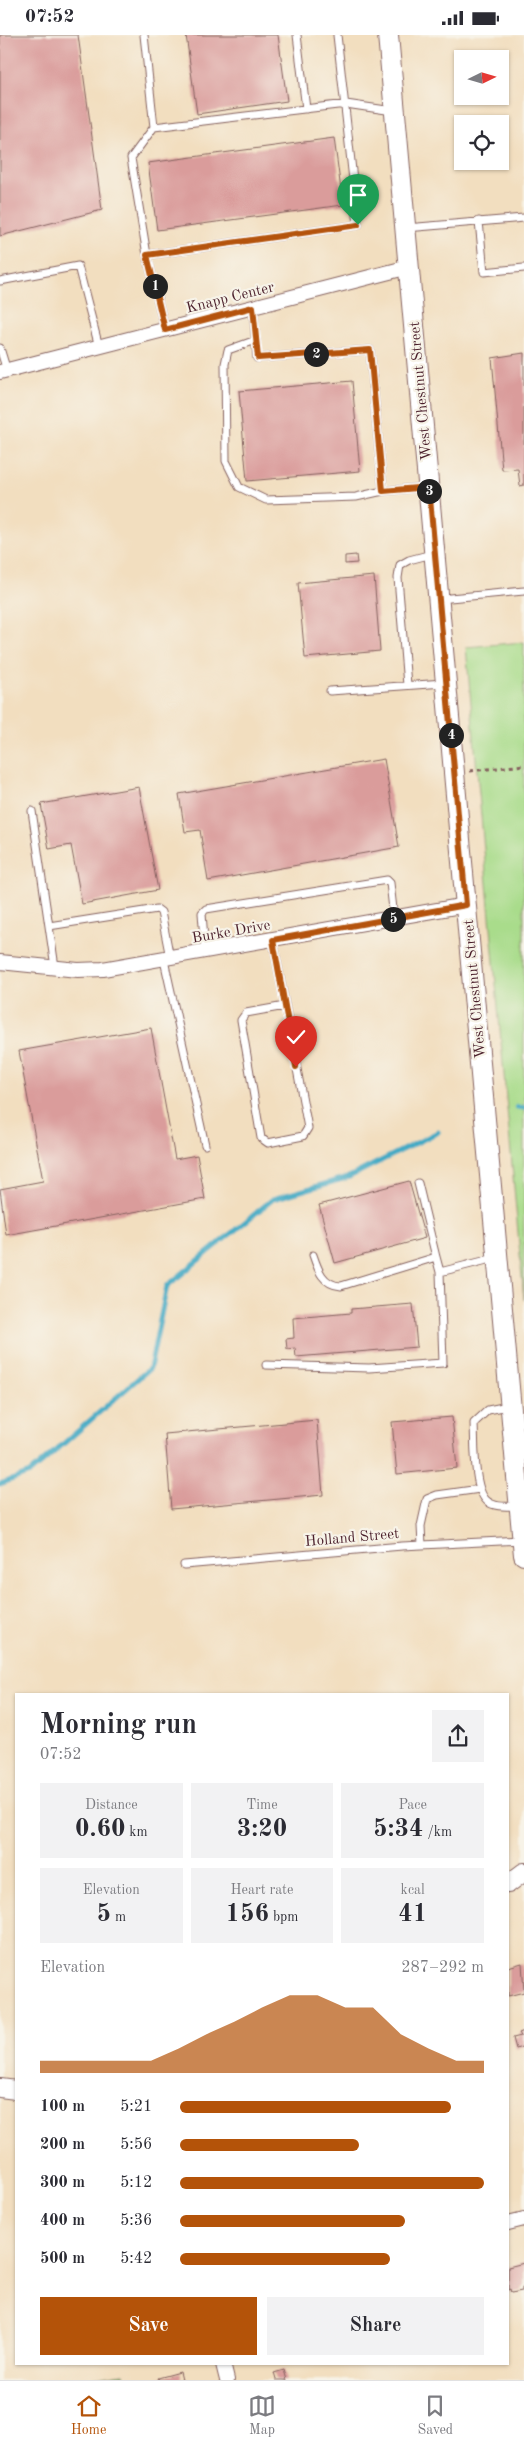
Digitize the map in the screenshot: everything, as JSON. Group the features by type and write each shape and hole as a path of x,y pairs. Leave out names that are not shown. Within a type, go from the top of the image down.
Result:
{"main road":[{"name":"West Chestnut Street","path":"388,35 523,1547"}],"street":[{"name":"Knapp Center","path":"3,371 409,267"},
{"name":"Burke Drive","path":"0,962 97,969 167,959 466,905"},
{"path":"509,1883 524,1872"},
{"path":"0,2088 15,2090"},
{"path":"509,2223 524,2219"},
{"path":"222,2365 227,2380"}],"lane":[{"path":"144,35 154,127 132,158 147,255 165,330"},
{"path":"297,35 306,109"},
{"path":"147,255 358,225 337,35"},
{"path":"154,127 346,104 395,111"},
{"path":"406,227 524,218"},
{"path":"479,221 484,272 524,269"},
{"path":"0,281 78,266 99,347"},
{"path":"253,307 258,358 370,350 383,491"},
{"path":"256,340 228,350 225,363 226,461 239,487 266,500 356,497 383,491 429,487"},
{"path":"0,348 3,371"},
{"path":"407,685 398,578 400,565 408,560 435,554"},
{"path":"439,599 524,591"},
{"path":"330,691 447,683"},
{"path":"32,811 55,967"},
{"path":"205,952 202,913 206,909 387,880 390,883 394,918"},
{"path":"49,926 157,909 161,912 167,959 205,1145"},
{"path":"273,940 308,1128 302,1136 268,1143 262,1138 241,1020 246,1013 285,1006"},
{"path":"266,1365 369,1368 443,1363 440,1271 418,1183"},
{"path":"313,1255 318,1270 324,1279 332,1285 341,1286 436,1257"},
{"path":"440,1271 498,1257"},
{"path":"511,1405 488,1410 474,1423 475,1460 480,1489 486,1500 494,1505 520,1506"},
{"path":"422,1545 421,1526 427,1499 437,1495 480,1489"},
{"name":"Holland Street","path":"184,1565 422,1545 523,1547"}],"path":[{"path":"455,773 524,765"}],"green space":[{"path":"524,642 524,1300 466,647"},
{"path":"124,2373 126,2380 75,2380"}],"building":[{"path":"0,35 78,35 102,210 0,236"},
{"path":"186,35 278,35 287,101 197,114"},
{"path":"334,138 343,205 157,230 148,163"},
{"path":"524,353 524,485 520,486 518,469 502,470 492,358"},
{"path":"352,381 360,471 247,481 239,391"},
{"path":"356,555 357,563 345,564 345,556"},
{"path":"374,576 380,651 305,658 298,583"},
{"path":"384,759 399,847 208,881 200,830 185,832 179,794"},
{"path":"139,787 158,890 82,904 71,845 49,849 41,804"},
{"path":"151,1028 175,1159 197,1155 205,1199 6,1235 0,1189 43,1181 19,1051"},
{"path":"409,1181 425,1238 335,1263 319,1205"},
{"path":"413,1304 417,1347 296,1357 295,1348 287,1349 286,1339 294,1338 293,1318 351,1313 351,1309"},
{"path":"452,1417 457,1468 397,1474 392,1422"},
{"path":"317,1420 323,1495 171,1509 165,1434"},
{"path":"522,1963 524,1992 509,1996 509,1967"},
{"path":"524,2031 524,2046 516,2049 513,2038 521,2036 519,2033"},
{"path":"524,2263 524,2288 522,2288 522,2291 511,2293 509,2290 509,2267"},
{"path":"284,2370 287,2380 276,2380 274,2373"},
{"path":"180,2372 182,2380 159,2380 158,2378"}],"waterway":[{"path":"517,1107 524,1108"},
{"path":"0,1484 30,1473 150,1368 167,1286 273,1199 349,1177 438,1132"}],"route":[{"path":"296,1067 273,940 466,905 429,487 383,491 370,350 258,358 253,307 165,330 147,255 358,225"}]}
